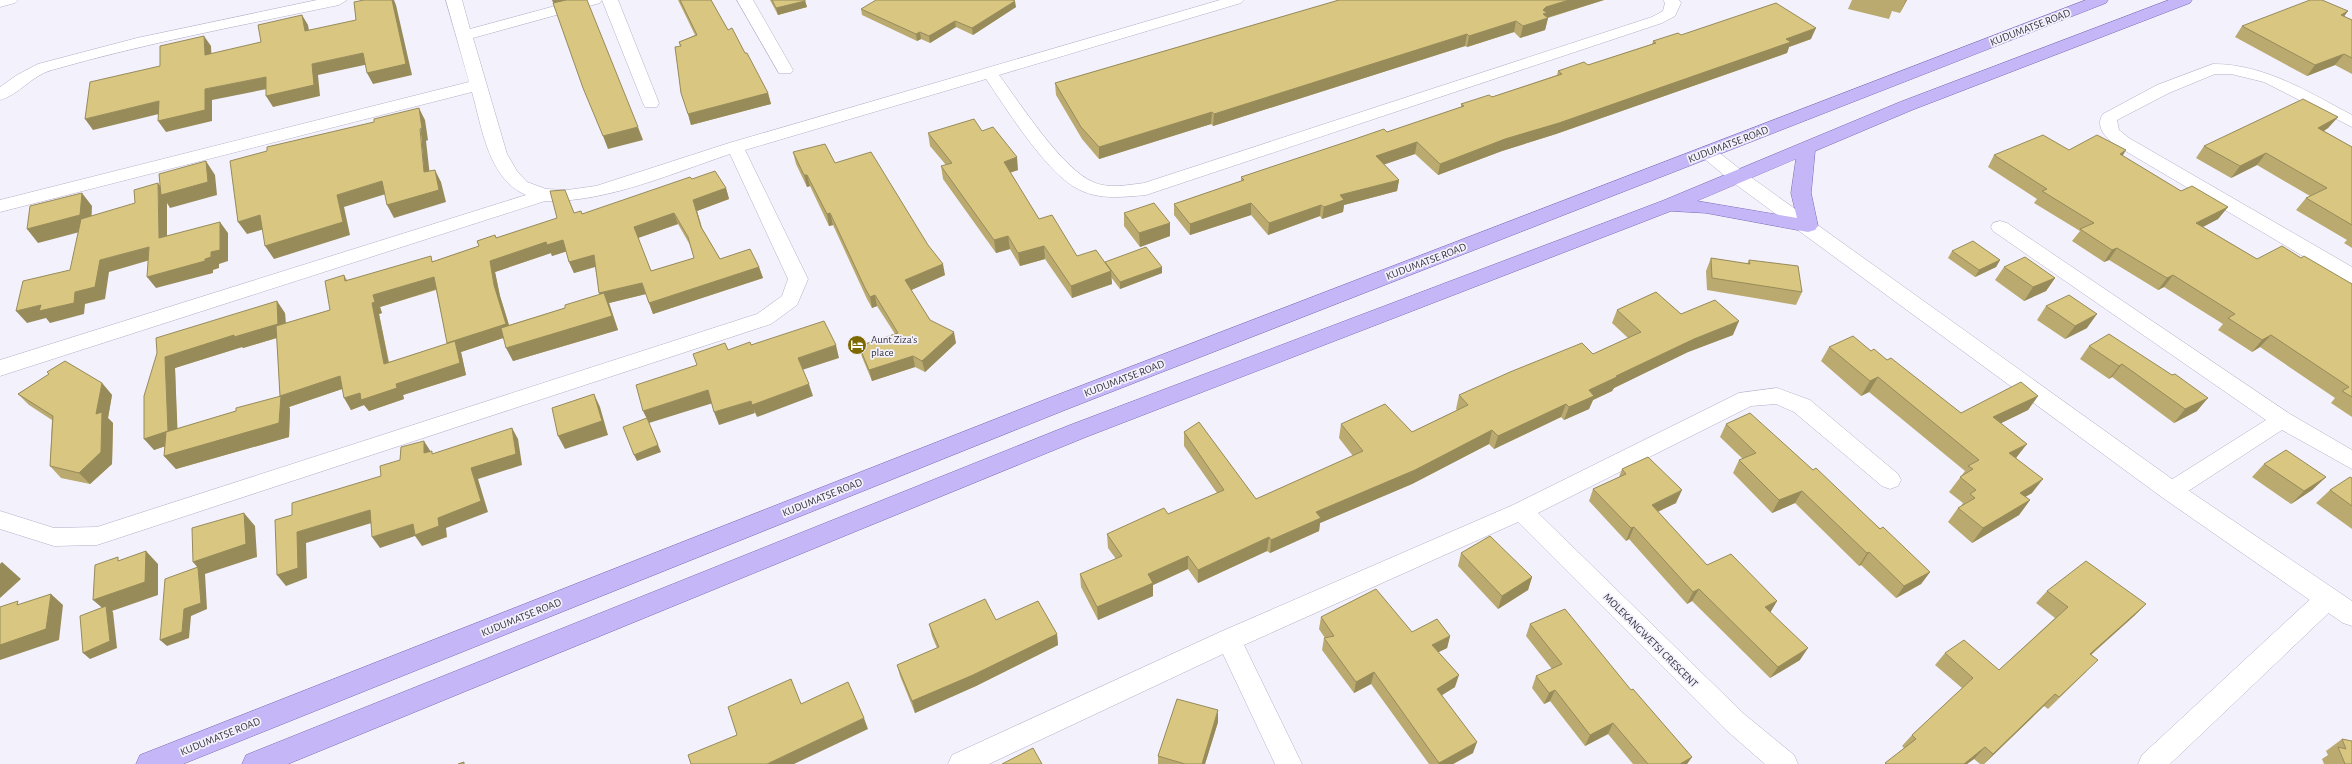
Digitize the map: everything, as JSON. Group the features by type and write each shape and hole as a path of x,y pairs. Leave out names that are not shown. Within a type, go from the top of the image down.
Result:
{"main road":[{"name":"KUDUMATSE ROAD","path":"150,764 1057,404 2100,0"},
{"path":"256,764 1078,431 1669,205 1906,106 2184,0"},
{"path":"1669,205 1713,208 1808,226 1801,193 1806,148"}],"street":[{"path":"0,2 10,0"},
{"path":"0,95 23,78 44,67 137,43 339,0"},
{"path":"454,0 498,154 510,174 521,186 544,195 567,196 598,191 735,147 1236,0"},
{"path":"464,35 595,0"},
{"path":"610,0 651,103"},
{"path":"745,0 785,70"},
{"path":"989,72 1067,174 1085,186 1109,192 1146,189 1657,20 1670,13 1673,3 1671,0"},
{"path":"2352,122 2270,79 2231,68 2213,69 2163,89 2109,118 2108,125 2111,134 2123,142 2352,276"},
{"path":"0,206 478,85"},
{"path":"0,520 54,537 97,536 764,319 790,300 798,280 735,147"},
{"path":"1707,152 1738,177 1808,226 2171,491 2352,615"},
{"path":"0,368 544,195"},
{"path":"2000,227 2282,420 2352,460"},
{"path":"961,764 1229,640 1521,511 1747,399 1777,396 1802,406 1890,480"},
{"path":"2171,491 2282,420"},
{"name":"MOLEKANGWETSI CRESCENT","path":"1521,511 1735,722 1785,764"},
{"path":"2151,764 2327,599"},
{"path":"1229,640 1289,764"}],"building":[{"path":"364,0 392,0 406,64 367,73 363,53 312,64 314,85 266,96 266,77 205,89 205,110 158,121 159,101 85,119 90,82 160,66 160,46 204,36 205,55 261,42 258,25 302,15 305,31 356,20 354,2"},
{"path":"566,0 587,0 638,127 603,136 583,88 553,3"},
{"path":"680,0 711,0 728,30 732,28 768,93 688,114 681,93 675,47 681,46 679,42 697,35"},
{"path":"772,0 805,0 805,1 776,8"},
{"path":"876,0 1015,1 972,28 955,21 929,36 920,32 916,34 861,9"},
{"path":"1339,0 1569,0 1546,7 1543,10 1547,13 1543,14 1548,18 1523,26 1516,21 1469,36 1467,34 1214,114 1212,112 1099,147 1081,127 1055,83"},
{"path":"2310,0 2322,0 2348,11 2341,15 2352,20 2352,58 2344,54 2315,65 2242,26"},
{"path":"1776,3 1816,28 1786,39 1791,42 1559,123 1505,139 1440,164 1417,142 1376,156 1399,180 1340,195 1344,200 1324,207 1321,205 1269,223 1251,203 1190,224 1174,204 1244,180 1241,177 1384,129 1387,132 1464,106 1461,104 1489,95 1492,97 1562,74 1558,71 1584,62 1588,65 1656,43 1653,41 1678,33 1681,35"},
{"path":"2303,99 2338,117 2318,128 2352,147 2352,225 2306,198 2327,188 2266,153 2240,166 2204,146"},
{"path":"419,108 422,128 420,129 424,172 435,170 439,190 387,205 382,181 337,195 343,222 265,246 260,215 238,222 230,161 267,151 267,147 374,122 374,119"},
{"path":"974,119 982,131 993,127 1017,157 1004,162 1039,219 1052,215 1077,256 1096,250 1111,271 1071,286 1044,246 1018,253 1008,236 994,240 941,166 952,163 928,133"},
{"path":"2043,135 2069,150 2097,135 2126,150 2120,154 2181,191 2192,186 2228,207 2196,223 2257,259 2282,246 2301,258 2304,256 2352,284 2352,397 2342,391 2349,387 2271,335 2262,340 2228,318 2235,314 2173,275 2167,278 2117,248 2112,250 2080,229 2094,223 2042,191 2047,189 1994,155"},
{"path":"825,144 835,163 871,152 928,245 943,264 905,280 930,320 954,332 922,361 913,356 869,370 859,346 898,333 875,295 870,297 830,213 827,214 807,175 804,175 793,152"},
{"path":"206,161 208,182 161,195 159,174"},
{"path":"715,171 726,188 693,200 701,227 720,259 750,249 759,267 649,303 642,283 599,293 594,255 569,262 563,240 547,245 546,242 490,261 494,285 506,324 447,343 434,277 373,295 375,302 372,303 384,364 455,341 460,363 396,384 397,388 361,400 360,393 344,398 340,376 280,396 276,326 330,310 325,281 344,275 345,281 431,256 432,262 479,246 477,241 495,235 496,238 557,218 550,191 565,190 574,213 581,211 582,214 690,177 692,179","holes":["674,213 688,237 694,258 651,271 634,227"]},
{"path":"158,183 159,238 220,222 220,250 211,252 211,257 205,259 205,261 147,277 149,247 100,260 95,287 75,292 74,303 39,311 41,305 16,311 23,281 70,270 81,219 135,203 134,190"},
{"path":"82,193 80,215 27,229 30,206"},
{"path":"1154,203 1170,223 1139,233 1124,213"},
{"path":"1973,241 2000,260 1979,270 1952,251"},
{"path":"1146,247 1162,267 1120,282 1105,262"},
{"path":"2025,257 2055,278 2033,287 2004,267"},
{"path":"1711,258 1750,264 1749,260 1798,266 1802,292 1712,278"},
{"path":"1656,292 1681,314 1715,300 1739,321 1694,339 1589,390 1594,396 1569,407 1566,404 1498,436 1492,430 1415,470 1316,512 1321,518 1271,540 1269,537 1198,570 1188,556 1148,574 1153,583 1097,607 1080,574 1122,556 1107,534 1164,508 1168,514 1224,490 1184,432 1199,422 1256,499 1363,451 1341,424 1385,404 1412,432 1468,405 1459,395 1510,372 1582,343 1593,354 1641,332 1617,310"},
{"path":"604,293 612,316 506,348 501,328 565,308 565,305"},
{"path":"2069,295 2097,314 2075,326 2046,306"},
{"path":"277,301 278,324 234,337 234,335 165,357 168,431 144,439 144,396 157,353 156,338"},
{"path":"824,321 836,345 798,358 809,384 752,405 751,401 714,412 708,390 643,411 636,385 697,365 693,354 725,343 728,350 750,342 751,345"},
{"path":"2109,334 2172,375 2175,374 2208,398 2185,409 2122,364 2119,366 2089,346"},
{"path":"1853,336 1871,351 1874,349 1887,360 1891,358 1961,413 2021,382 2038,396 1993,417 2027,444 2009,453 2043,479 2020,493 2030,500 1983,528 1958,508 1975,498 1970,494 1976,490 1960,477 1973,469 1968,466 1979,460 1878,377 1870,381 1829,347"},
{"path":"65,361 102,383 96,414 102,412 101,452 79,473 50,466 53,416 18,394 49,374 47,372"},
{"path":"594,394 602,421 558,436 552,408"},
{"path":"281,396 279,423 164,456 166,432 236,411 236,408"},
{"path":"1750,413 1813,470 1816,468 1880,529 1883,527 1930,572 1904,586 1802,491 1779,500 1739,460 1756,453 1726,424"},
{"path":"647,418 658,445 634,455 623,427"},
{"path":"512,428 516,454 471,468 481,501 438,518 439,526 415,535 413,524 372,537 370,510 297,532 298,568 277,575 275,520 292,515 292,503 381,476 380,466 400,460 401,447 424,441 424,453 432,451 432,454"},
{"path":"2286,450 2326,477 2304,491 2264,464"},
{"path":"1648,457 1682,490 1652,505 1707,565 1731,554 1777,601 1765,607 1808,648 1778,667 1699,589 1693,592 1634,527 1631,528 1593,489 1626,474 1622,469"},
{"path":"2350,477 2352,478 2352,506 2330,490"},
{"path":"244,513 246,544 193,562 192,528"},
{"path":"1490,536 1532,577 1502,596 1461,553"},
{"path":"146,551 145,582 93,600 95,565 118,557 118,561"},
{"path":"2086,561 2146,604 2090,654 2098,660 2059,697 2055,694 1993,754 1985,747 1964,764 1886,764 1885,763 1916,739 1912,735 1973,678 1945,653 1964,640 1999,670 2068,607 2047,591"},
{"path":"198,567 201,603 184,609 182,632 160,640 165,579"},
{"path":"1376,589 1412,632 1437,619 1450,636 1432,645 1459,675 1437,689 1477,742 1439,763 1374,672 1356,682 1324,638 1334,636 1321,617"},
{"path":"51,594 46,629 0,645 0,607 18,601 17,605"},
{"path":"985,599 996,620 1038,601 1057,634 973,675 912,701 897,665 939,647 929,624"},
{"path":"106,606 110,641 83,653 80,616"},
{"path":"1565,609 1631,690 1633,689 1692,757 1680,764 1648,764 1613,723 1590,735 1555,690 1549,693 1536,676 1562,664 1530,624"},
{"path":"791,679 801,704 848,682 864,718 767,764 691,764 688,755 737,735 728,707"},
{"path":"1177,699 1218,710 1202,764 1185,764 1158,756"},
{"path":"2342,739 2352,741 2352,764 2345,764 2338,747 2346,749"},
{"path":"1033,748 1042,764 1002,764"}],"place":[{"name":"Aunt Ziza's place","path":"857,345"}]}
